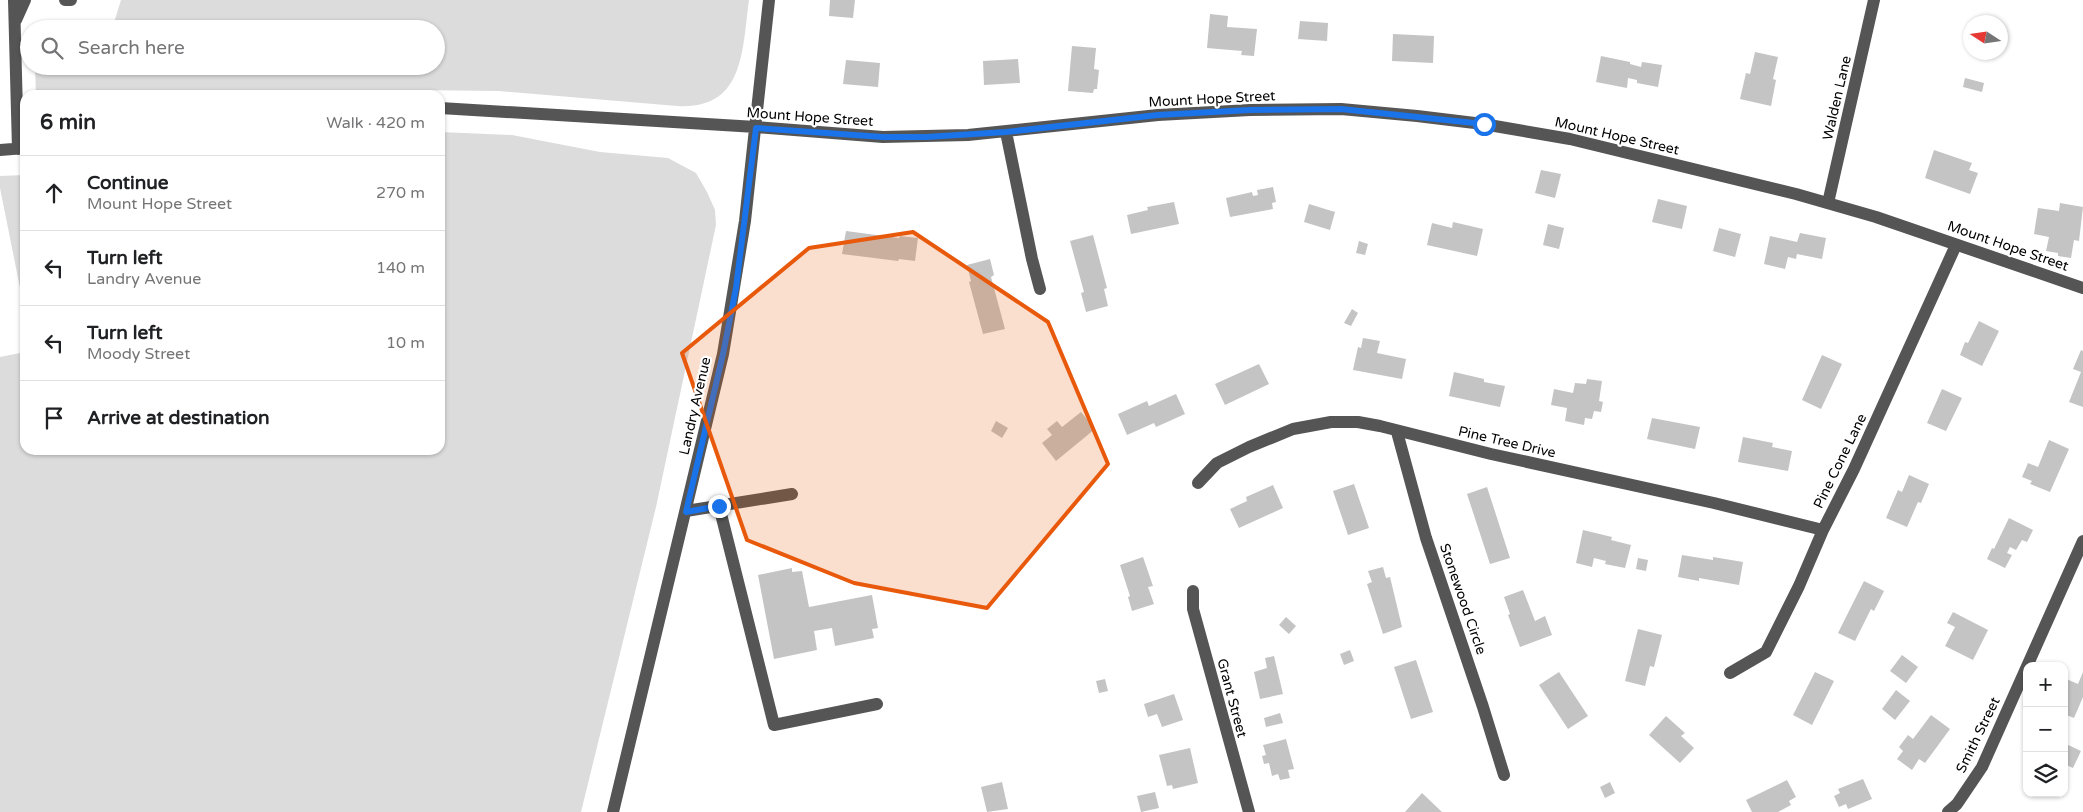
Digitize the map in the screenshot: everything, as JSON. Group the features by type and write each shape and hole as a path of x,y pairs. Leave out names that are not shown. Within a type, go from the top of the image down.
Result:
{"street":[{"path":"14,0 20,131"},
{"path":"14,22 25,0"},
{"path":"65,0 71,0"},
{"name":"Landry Avenue","path":"613,812 686,512 723,354 736,288 756,128 769,0"},
{"name":"Walden Lane","path":"1828,203 1874,0"},
{"name":"Mount Hope Street","path":"445,108 883,137 951,136 1006,132 1158,115 1250,110 1341,109 1407,115 1484,124 1570,139 1738,179 1876,216 2083,288"},
{"path":"1006,132 1040,289"},
{"path":"0,150 20,149"},
{"name":"Pine Cone Lane","path":"1730,673 1766,652 1799,586 1823,530 1854,469 1956,245"},
{"name":"Pine Tree Drive","path":"1198,483 1217,462 1293,429 1331,422 1358,422 1714,503 1823,530"},
{"name":"Stonewood Circle","path":"1397,432 1426,538 1484,707 1504,775"},
{"path":"686,512 792,494"},
{"path":"719,506 774,724 877,704"},
{"name":"Smith Street","path":"1948,812 1957,804 1982,767 2083,541"},
{"name":"Grant Street","path":"1193,591 1193,609 1248,812"}],"highlighted area":[{"path":"913,232 1048,322 1108,464 987,608 854,583 747,540 682,353 809,248"}],"shaded area":[{"path":"121,0 749,0 741,57 736,73 728,87 716,98 699,105 677,106 499,91 36,90 35,75 445,75 445,20 115,20"},
{"path":"445,132 512,135 600,152 668,158 696,173 715,210 716,225 656,507 581,812 0,812 0,357 20,353 20,455 445,455"},
{"path":"20,175 20,288 0,188 0,176"}],"building":[{"path":"830,0 855,0 853,18 829,16"},
{"path":"1210,14 1228,16 1227,27 1257,29 1254,56 1241,55 1242,51 1207,48"},
{"path":"1300,21 1328,23 1327,41 1298,39"},
{"path":"1393,34 1434,36 1433,63 1392,61"},
{"path":"1072,46 1096,48 1094,69 1099,70 1097,89 1094,89 1093,93 1068,91"},
{"path":"1755,52 1778,57 1773,79 1776,80 1771,106 1740,99 1746,73 1750,74"},
{"path":"1601,56 1630,62 1630,64 1641,67 1642,62 1662,65 1658,87 1637,83 1637,80 1628,78 1627,88 1596,82"},
{"path":"1018,59 1020,83 984,85 983,61"},
{"path":"846,60 880,63 878,87 843,84"},
{"path":"1965,78 1984,83 1982,92 1963,87"},
{"path":"1934,150 1972,163 1969,170 1978,173 1970,194 1925,178"},
{"path":"1541,170 1561,174 1555,198 1535,193"},
{"path":"1273,187 1276,202 1272,203 1273,209 1230,217 1226,198 1252,192 1253,196 1258,195 1257,190"},
{"path":"1658,199 1687,206 1682,229 1652,222"},
{"path":"1174,202 1179,224 1131,234 1127,215 1148,210 1147,207"},
{"path":"2060,203 2083,207 2079,241 2074,240 2071,258 2058,256 2058,253 2046,251 2049,237 2034,234 2038,208 2059,211"},
{"path":"1309,204 1335,212 1330,230 1304,222"},
{"path":"1453,222 1483,229 1477,256 1427,245 1432,223 1452,228"},
{"path":"1548,224 1564,228 1559,249 1543,245"},
{"path":"1719,228 1741,234 1735,257 1713,251"},
{"path":"846,231 899,238 900,236 918,238 915,261 899,259 898,261 842,254"},
{"path":"1800,233 1826,238 1822,259 1797,254 1796,259 1788,257 1785,269 1764,264 1770,236 1797,242"},
{"path":"1093,235 1107,288 1104,289 1108,306 1086,312 1081,293 1084,292 1070,241"},
{"path":"1359,241 1368,244 1365,255 1356,253"},
{"path":"990,259 994,275 991,277 1005,329 983,334 969,282 971,281 967,265"},
{"path":"1352,309 1358,313 1351,326 1344,323"},
{"path":"1979,321 1999,331 1982,366 1960,355 1965,342 1968,343"},
{"path":"1363,338 1380,341 1377,353 1406,359 1402,379 1353,370 1358,347 1361,348"},
{"path":"2081,350 2083,351 2083,407 2069,402 2081,372 2073,369"},
{"path":"1822,355 1842,364 1821,409 1802,400"},
{"path":"1259,364 1269,384 1225,405 1215,384"},
{"path":"1454,372 1484,379 1484,382 1505,386 1500,407 1449,396"},
{"path":"1587,379 1602,381 1599,401 1603,402 1601,412 1594,411 1592,419 1585,418 1584,425 1565,421 1567,408 1551,405 1554,389 1573,393 1575,383 1586,384"},
{"path":"1942,389 1962,398 1946,431 1927,423"},
{"path":"1176,394 1185,414 1156,427 1154,423 1127,435 1118,414 1147,401 1149,406"},
{"path":"1081,412 1095,429 1056,461 1042,443 1052,435 1047,429 1057,421 1062,427"},
{"path":"1652,418 1700,427 1695,449 1647,439"},
{"path":"996,421 1008,428 1002,438 991,431"},
{"path":"1743,437 1773,443 1772,447 1792,451 1788,471 1738,462"},
{"path":"2049,440 2069,449 2050,492 2030,484 2032,481 2022,477 2028,463 2038,467"},
{"path":"1909,475 1929,484 1921,503 1918,502 1907,527 1886,518 1898,490 1902,492"},
{"path":"1354,484 1369,528 1348,535 1333,491"},
{"path":"1273,485 1283,508 1239,528 1230,509 1247,501 1246,497"},
{"path":"1487,487 1510,558 1490,564 1467,494"},
{"path":"2009,518 2033,530 2027,542 2022,540 2016,550 2010,547 2007,553 2012,555 2005,568 1987,559"},
{"path":"1583,530 1612,537 1611,540 1631,545 1625,568 1605,564 1606,561 1594,558 1592,567 1576,563"},
{"path":"1682,555 1713,560 1713,557 1743,562 1739,585 1699,578 1699,581 1678,577"},
{"path":"1143,557 1153,586 1148,587 1154,604 1132,611 1128,597 1130,596 1120,565"},
{"path":"1638,558 1648,560 1646,571 1636,569"},
{"path":"1383,567 1386,578 1390,577 1402,627 1383,634 1367,584 1372,582 1368,571"},
{"path":"792,568 792,572 802,571 809,607 872,595 878,628 872,629 874,638 835,646 832,628 814,631 817,650 774,659 758,575"},
{"path":"1864,581 1884,591 1874,611 1871,609 1855,641 1838,633"},
{"path":"1523,590 1535,621 1545,616 1552,635 1520,647 1508,615 1510,614 1504,597"},
{"path":"1953,612 1988,630 1973,660 1945,646 1955,627 1947,623"},
{"path":"1286,617 1296,626 1289,634 1279,625"},
{"path":"1638,629 1662,635 1654,667 1650,666 1645,686 1625,681"},
{"path":"1350,650 1354,661 1344,665 1340,654"},
{"path":"1902,655 1918,667 1906,683 1890,671"},
{"path":"1274,656 1283,694 1260,699 1254,672 1267,668 1265,658"},
{"path":"1416,660 1433,712 1411,719 1394,667"},
{"path":"1559,672 1588,716 1568,729 1539,685"},
{"path":"1815,672 1834,681 1812,725 1793,715"},
{"path":"2083,672 2083,697 2074,718 2068,716 2068,680 2078,684"},
{"path":"1105,679 1108,691 1099,693 1096,681"},
{"path":"1896,690 1910,701 1895,720 1882,709"},
{"path":"1174,694 1183,720 1162,727 1157,714 1148,717 1144,704"},
{"path":"1280,713 1283,723 1266,727 1264,718"},
{"path":"1931,715 1950,729 1925,763 1919,759 1912,770 1897,759 1903,751 1899,747 1908,735 1913,739"},
{"path":"1666,716 1685,733 1681,736 1694,748 1680,763 1649,735"},
{"path":"1286,739 1294,769 1288,770 1290,778 1280,780 1278,774 1272,776 1269,763 1264,764 1262,756 1266,755 1263,745"},
{"path":"2068,745 2081,751 2073,768 2068,766"},
{"path":"1190,748 1198,783 1173,789 1172,785 1167,786 1159,755"},
{"path":"1863,779 1872,799 1848,809 1846,804 1839,807 1834,796 1840,793 1838,789"},
{"path":"1787,780 1796,797 1789,801 1791,805 1778,812 1752,812 1746,800"},
{"path":"1002,782 1008,809 987,812 981,787"},
{"path":"1610,782 1615,793 1605,798 1600,787"},
{"path":"1155,792 1159,808 1141,812 1137,796"},
{"path":"1422,793 1442,812 1405,812"}],"route":[{"path":"719,506 686,512 723,354 736,288 756,128 883,137 926,137 1006,132 1158,115 1250,110 1341,109 1484,124"}]}
